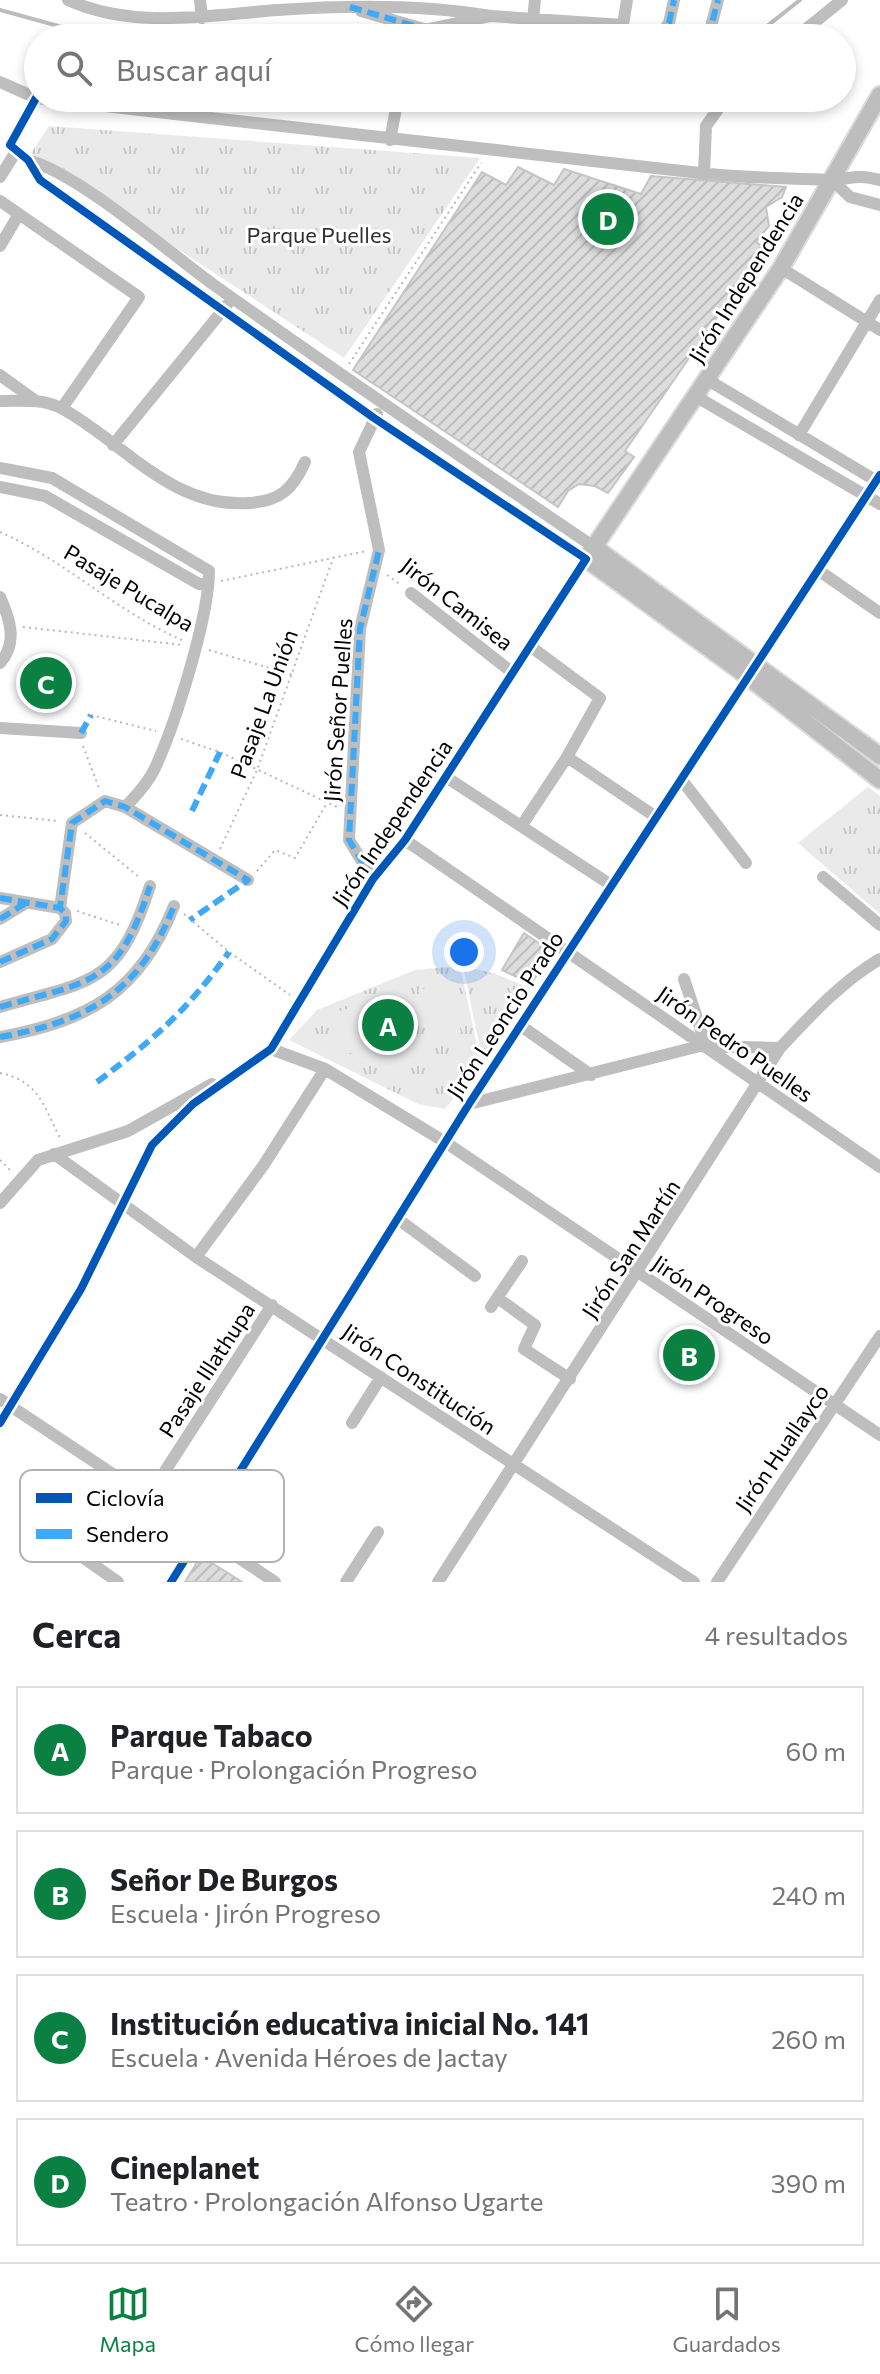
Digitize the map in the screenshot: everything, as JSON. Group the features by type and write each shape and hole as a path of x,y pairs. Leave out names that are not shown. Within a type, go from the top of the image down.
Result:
{"main road":[{"name":"Jirón Independencia","path":"590,553 781,268 880,95"},
{"path":"590,553 751,670 880,756"},
{"path":"751,670 880,780"}],"street":[{"path":"68,0 102,7 202,18 259,6 446,4 491,16 605,24"},
{"path":"200,0 202,18"},
{"path":"533,20 535,0"},
{"path":"623,24 627,0"},
{"path":"668,24 674,0"},
{"path":"712,24 718,0"},
{"path":"812,24 842,0"},
{"path":"350,4 397,24"},
{"path":"459,24 491,16"},
{"path":"0,82 24,93"},
{"path":"0,177 9,147 28,112"},
{"path":"154,112 390,140 492,147 704,174 832,180 859,174 880,180"},
{"path":"390,140 395,112"},
{"path":"704,174 706,126 716,112"},
{"path":"9,147 28,160 58,172 590,553"},
{"path":"28,160 40,180 374,418 590,553"},
{"path":"832,180 850,197 880,205"},
{"path":"0,201 139,297 62,408"},
{"path":"0,246 19,214"},
{"path":"781,268 880,330"},
{"path":"113,445 232,297"},
{"path":"799,435 880,300"},
{"path":"0,375 36,401"},
{"path":"708,380 879,479"},
{"path":"697,397 880,504"},
{"path":"0,401 36,401 62,408 113,445 202,500 262,502 284,495 297,480 305,462"},
{"name":"Jirón Señor Puelles","path":"373,879 349,840 360,629 379,550 359,456 374,418 384,405"},
{"path":"0,468 52,478 207,568 208,580 195,646 168,734 154,769 125,807"},
{"name":"Jirón Leoncio Prado","path":"242,1470 469,1104 879,479"},
{"path":"0,487 45,496 199,584 208,580"},
{"name":"Jirón Independencia","path":"0,1423 6,1403 124,1207 152,1145 193,1104 271,1049 373,879 405,840 590,553"},
{"path":"818,570 880,613"},
{"name":"Jirón Camisea","path":"411,593 513,673"},
{"path":"0,597 9,626 3,657"},
{"path":"522,825 567,757 600,698 530,646"},
{"path":"0,728 81,733"},
{"path":"567,757 656,817"},
{"path":"446,777 611,885"},
{"path":"681,779 746,863"},
{"path":"0,962 52,939 66,921 60,908 72,823 105,801 125,807 248,880"},
{"name":"Jirón Pedro Puelles","path":"405,840 880,1167"},
{"path":"823,877 880,925"},
{"path":"0,1007 91,981 113,963 134,932 150,886"},
{"path":"0,898 60,908"},
{"path":"0,919 26,903"},
{"path":"0,1037 36,1031 90,1011 133,977 159,945 174,906"},
{"name":"Jirón San Martín","path":"438,1582 638,1275 780,1048 821,1005 880,959"},
{"path":"684,979 703,1046"},
{"path":"521,1026 591,1075"},
{"path":"469,1104 703,1046 780,1048"},
{"name":"Jirón Progreso","path":"271,1049 325,1069 445,1142 638,1275 880,1435"},
{"path":"196,1257 263,1166 325,1069"},
{"path":"0,1203 38,1160 128,1131 173,1103 239,1071"},
{"name":"Jirón Constitución","path":"61,1152 124,1207 196,1257 694,1582"},
{"path":"398,1219 475,1276"},
{"path":"522,1261 495,1303 535,1325 524,1349 570,1379"},
{"name":"Pasaje Illathupa","path":"166,1470 272,1305"},
{"name":"Jirón Huallayco","path":"717,1582 880,1336"},
{"path":"352,1423 381,1377"},
{"path":"6,1403 109,1470"},
{"path":"346,1582 378,1532"},
{"path":"89,1562 118,1582"},
{"name":"Jirón Leoncio Prado","path":"171,1582 184,1562"},
{"path":"245,1562 275,1582"}],"path":[{"path":"341,376 492,147"},
{"path":"9,626 195,646"},
{"path":"91,715 168,734 351,812"},
{"path":"81,733 84,756 105,801"},
{"path":"248,880 275,850 295,858 327,803"},
{"path":"60,908 91,913 134,932"},
{"path":"0,1073 24,1078 36,1090 61,1152"},
{"path":"0,1160 20,1181"}],"green space":[{"name":"Parque Puelles","path":"49,126 480,158 344,358 31,153"},
{"path":"868,787 880,796 880,914 798,843"},
{"path":"460,966 481,1064 445,1109 418,1104 289,1040 317,1010 415,970"},
{"path":"463,966 496,974 530,988 483,1063"},
{"path":"452,984 462,1039 429,1046 418,990"},
{"path":"404,993 415,1049 381,1056 370,1000"},
{"path":"356,1006 363,1051 339,1055 330,1014"}],"building":[{"path":"518,167 554,185 564,169 641,194 651,176 786,187 782,197 766,207 769,226 756,242 762,246 754,260 762,265 757,276 749,271 625,451 634,457 608,493 595,486 579,484 568,491 558,507 353,370 482,172 506,185"},
{"path":"524,933 552,952 531,984 502,970"},
{"path":"197,1562 210,1562 242,1582 185,1582"}],"waterway":[{"path":"770,24 800,0"},
{"path":"0,10 51,24"}],"marked path":[{"path":"668,24 674,0"},
{"path":"712,24 718,0"},
{"path":"350,7 408,24"},
{"path":"373,879 349,840 360,629 379,550"},
{"path":"81,733 91,715"},
{"path":"192,811 220,752"},
{"path":"0,962 52,939 66,921 65,913 60,908 72,823 105,801 125,807 248,880 190,920"},
{"path":"0,1007 58,991 98,974 113,961 126,943 150,886"},
{"path":"0,898 60,908"},
{"path":"0,919 26,903"},
{"path":"0,1037 60,1022 108,998 145,960 174,906"},
{"path":"97,1082 169,1023 229,952"}],"cycle path":[{"path":"0,1423 81,1289 152,1145 193,1104 271,1049 373,879 405,840 586,559 374,418 40,180 28,160 10,145 28,112"},
{"path":"241,1470 469,1104 880,475"},
{"path":"171,1582 183,1562"}],"place":[{"name":"Cineplanet","path":"608,219"},
{"name":"Institución educativa inicial No. 141","path":"46,683"},
{"name":"Parque Tabaco","path":"388,1025"},
{"name":"Señor De Burgos","path":"689,1355"}]}
